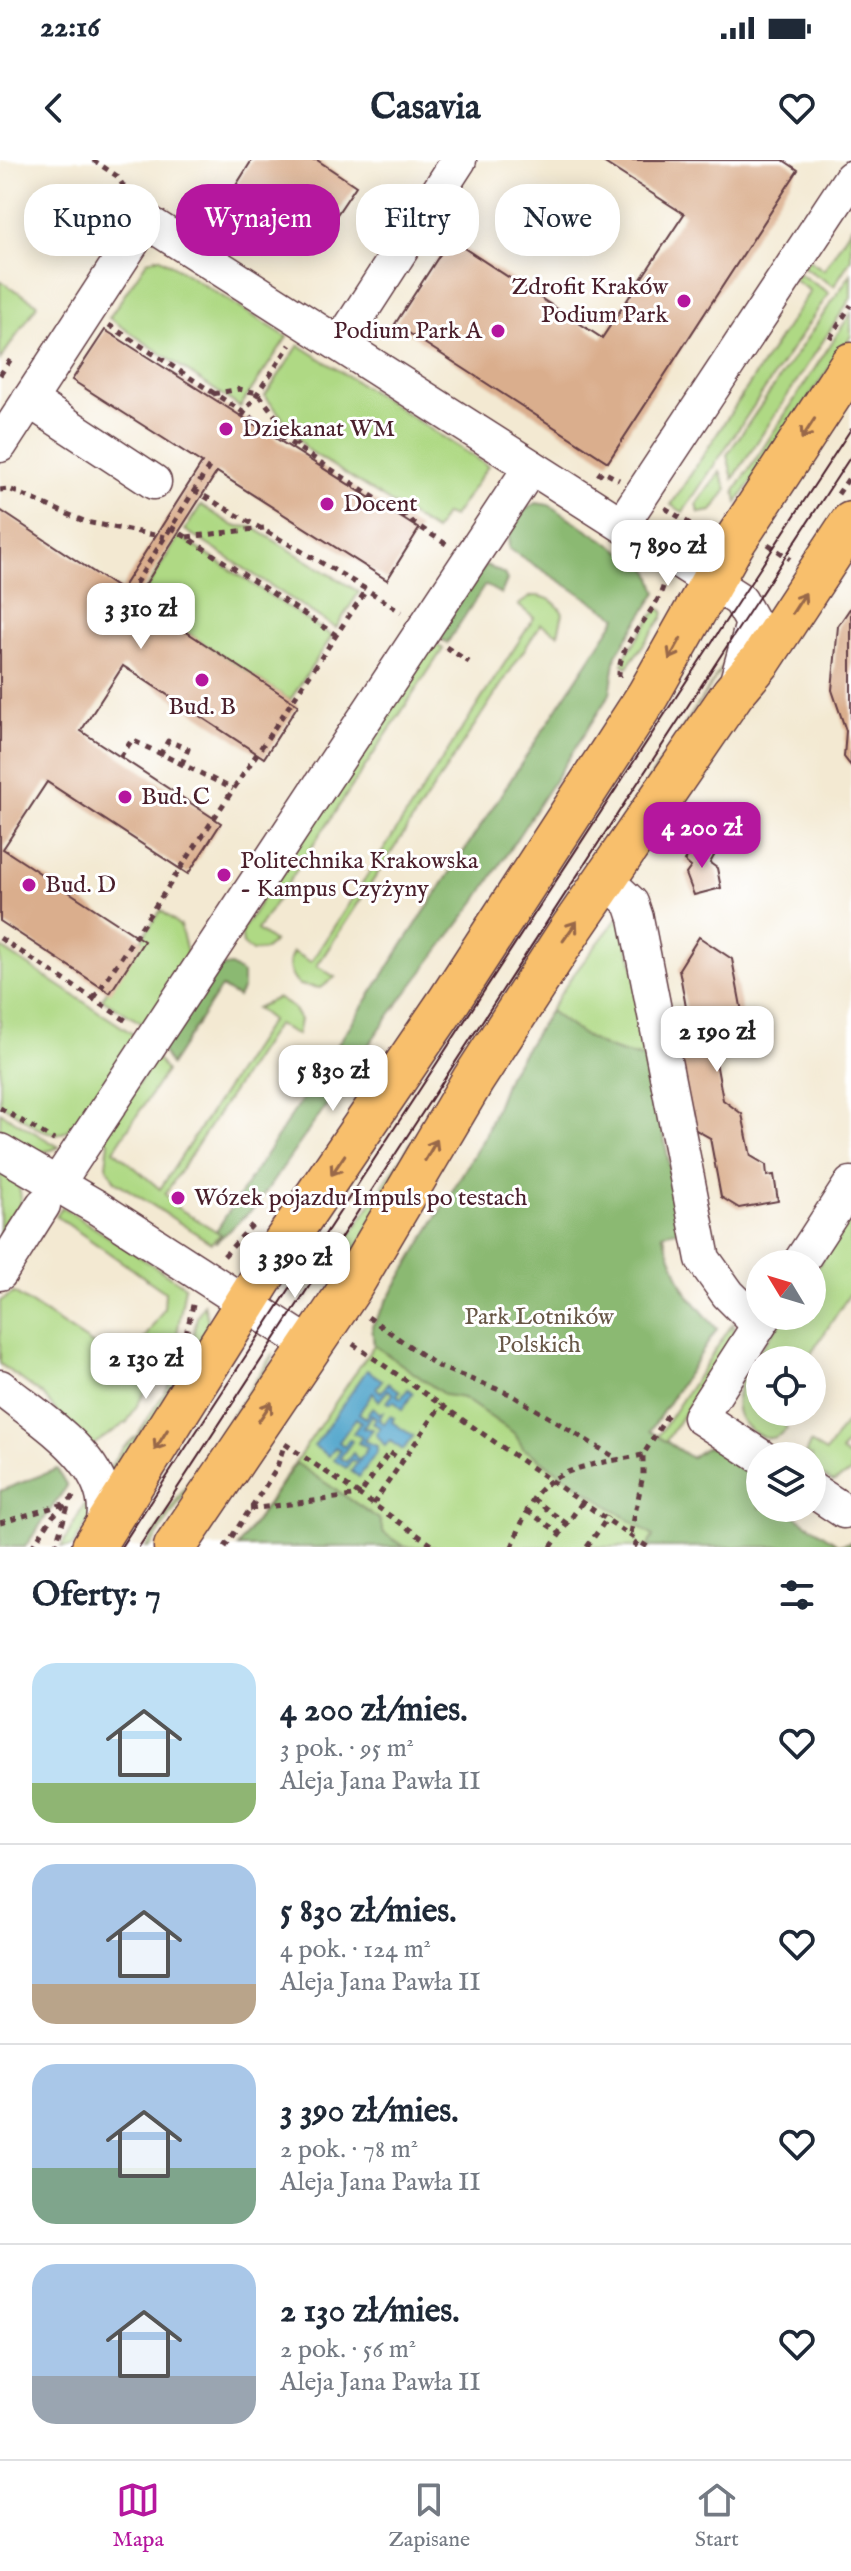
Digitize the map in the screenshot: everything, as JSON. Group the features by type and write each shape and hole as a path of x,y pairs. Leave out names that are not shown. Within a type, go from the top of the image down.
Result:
{"main road":[{"path":"97,1541 247,1302 612,751 663,671 712,581 851,364"},
{"path":"175,1547 377,1244 473,1080 733,693 761,660 851,523"}],"street":[{"path":"340,344 459,160"},
{"path":"622,524 851,178"},
{"path":"160,230 744,603 753,623 733,693"},
{"path":"0,445 123,256"},
{"path":"29,400 154,482"},
{"path":"0,1273 146,1046 531,467"},
{"path":"606,880 631,903 636,918 703,1259 728,1294 746,1308"},
{"path":"0,1151 50,1195 247,1302 310,1345"},
{"path":"808,1250 851,1184"},
{"path":"746,1447 700,1417 756,1330"},
{"path":"0,1387 52,1429 94,1470 103,1486 107,1511 97,1541"},
{"path":"826,1499 844,1511"}],"path":[{"path":"93,160 117,176 122,184"},
{"path":"102,321 243,415 447,544"},
{"path":"243,415 295,337"},
{"path":"0,375 11,359"},
{"path":"213,394 239,389 258,393 301,450"},
{"path":"129,594 209,467"},
{"path":"0,490 9,489 86,522 165,537"},
{"path":"194,490 367,589 402,612 409,622"},
{"path":"675,514 698,529"},
{"path":"171,527 336,635"},
{"path":"186,537 264,528"},
{"path":"768,544 792,560"},
{"path":"619,685 621,654 661,596 665,581"},
{"path":"94,998 367,589"},
{"path":"445,646 469,662"},
{"path":"120,757 132,740 233,789"},
{"path":"160,755 168,741 188,749 181,766"},
{"path":"0,938 142,1032 140,1042 146,1046"},
{"path":"0,1108 41,1135 59,1140"},
{"path":"366,1315 439,1367 510,1394 619,1460"},
{"path":"352,1344 648,1547"},
{"path":"373,1504 442,1404"},
{"path":"631,1533 643,1475 643,1455 655,1434"},
{"path":"285,1444 435,1547"},
{"path":"225,1547 249,1509 360,1495 389,1452 403,1461"},
{"path":"512,1547 533,1499 552,1479 643,1455"},
{"path":"533,1499 567,1524"},
{"path":"551,1547 583,1501"},
{"path":"0,1523 69,1502"},
{"path":"32,1547 53,1516 69,1502"},
{"path":"55,1547 69,1502"},
{"path":"527,1511 560,1533"},
{"path":"587,1547 608,1517"},
{"path":"634,1547 638,1541"}],"green space":[{"path":"851,227 851,259 834,286 803,267 807,259 824,270"},
{"path":"159,257 287,337 240,407 109,318 147,261"},
{"path":"798,273 829,293 683,512 671,505 810,291 794,280"},
{"path":"851,274 851,298 733,479 727,455"},
{"path":"0,281 38,304 0,360"},
{"path":"851,313 851,336 737,503 735,491"},
{"path":"299,345 488,466 453,517 445,514 435,531 308,450 265,396"},
{"path":"720,472 727,489 712,511 699,513 697,504"},
{"path":"536,503 549,505 649,569 657,592 616,655 610,694 477,900 391,1013 255,1207 215,1243 221,1234 216,1231 617,617 509,549 515,522"},
{"path":"201,505 234,526 252,527 359,592 336,628 185,530"},
{"path":"179,536 332,636 290,700 139,601"},
{"path":"486,565 504,574 507,580 501,594 485,585 447,643 434,634"},
{"path":"532,596 550,600 563,613 558,634 541,624 317,966 335,977 321,988 299,985 290,970 293,952 311,962 534,618 518,605"},
{"path":"658,608 664,611 663,617 627,667 623,664 625,656"},
{"path":"742,637 536,954 344,1270 333,1262"},
{"path":"430,640 443,649 257,930 274,942 264,950 251,951 243,944 241,932"},
{"path":"161,910 180,926 188,955 146,1026 102,999"},
{"name":"Park Lotników Polskich","path":"620,915 648,1028 662,1227 673,1265 691,1299 717,1329 650,1431 658,1436 733,1323 734,1334 729,1344 666,1441 691,1458 705,1448 746,1461 746,1522 804,1522 839,1545 851,1542 851,1547 238,1547 374,1345 372,1326 485,1136 508,1076 570,979"},
{"path":"0,947 139,1038 84,1122 76,1119 67,1131 57,1135 37,1128 0,1103"},
{"path":"231,966 243,974 243,988 238,997 221,987 170,1065 161,1050 221,967"},
{"path":"277,998 293,1008 300,1020 297,1035 277,1024 165,1194 173,1205 221,1234 211,1243 115,1181 106,1165 109,1142 103,1138 156,1057 166,1071 114,1150 160,1189 271,1020 256,1008"},
{"name":"Park Lotników Polskich","path":"550,1011 596,1042 650,1059 681,1230 662,1234 684,1290 717,1329 650,1431 691,1458 705,1448 725,1445 746,1460 746,1522 804,1522 839,1545 851,1542 851,1547 647,1547 653,1536 523,1448 515,1434 463,1398 445,1395 374,1345 372,1326 485,1136 508,1076"},
{"path":"0,1112 59,1147 42,1152 15,1142 0,1133"},
{"path":"0,1167 18,1185 20,1205 0,1247"},
{"path":"62,1207 185,1286 176,1341 127,1422 87,1449 43,1395 0,1364 0,1301 14,1293 126,1366 164,1309 165,1292 56,1216"},
{"path":"851,1216 851,1292 816,1346 763,1346 775,1330 826,1330 826,1254"},
{"path":"204,1304 210,1328 118,1481 107,1471 122,1449 137,1435 190,1353 197,1316"},
{"path":"273,1353 272,1360 150,1547 146,1547"},
{"path":"745,1375 746,1425 741,1420 737,1406 738,1391"},
{"path":"851,1415 851,1437 841,1452 851,1459 851,1473 833,1482 826,1478 826,1452"},
{"path":"748,1426 785,1426 787,1429 771,1438"},
{"path":"296,1463 379,1519 384,1533 405,1547 238,1547"},
{"path":"57,1469 67,1486 25,1547 0,1547 0,1491"},
{"path":"92,1491 90,1519 72,1547 61,1547"}],"water":[{"path":"367,1370 382,1380 376,1388 381,1392 388,1383 400,1391 397,1395 401,1398 408,1389 413,1393 402,1410 394,1401 391,1404 387,1402 393,1394 388,1390 379,1401 373,1393 359,1413 365,1418 373,1407 379,1413 383,1412 379,1420 384,1424 390,1416 394,1418 392,1422 413,1436 403,1450 390,1441 385,1446 376,1434 380,1428 373,1423 376,1418 371,1415 363,1428 373,1429 364,1441 377,1446 377,1452 359,1477 351,1471 357,1463 352,1460 346,1468 334,1460 340,1450 335,1447 329,1456 314,1446","holes":["356,1418 361,1422 353,1433 362,1437 358,1443 368,1447 359,1461 353,1453 346,1462 340,1458 352,1441 349,1439 344,1446 339,1442"]}],"building":[{"path":"252,160 317,160 356,186 340,210 340,184 237,184"},
{"name":"Podium Park A","path":"600,160 783,160 798,170 608,462 395,324 439,256 476,256 602,338 684,214"},
{"path":"105,330 419,529 387,580 217,472 136,599 298,705 264,758 123,666 81,731 221,823 188,874 47,782 3,849 144,941 110,993 0,921 0,510 121,590 202,463 72,380"},
{"path":"851,607 851,766 844,757 846,731 832,690 838,626"},
{"path":"697,842 715,854 710,863 717,868 721,888 694,895 686,874 691,867 684,861"},
{"path":"699,937 732,959 746,1033 723,1037 714,1051 723,1100 742,1114 751,1156 766,1165 767,1176 774,1175 778,1201 739,1208 721,1197 710,1138 689,1126 673,1038 688,1018 679,969"}],"tram line":[{"path":"121,1547 851,429"},
{"path":"139,1547 851,456"}],"place":[{"name":"Zdrofit Kraków Podium Park","path":"684,301"},
{"name":"Podium Park A","path":"498,331"},
{"name":"Dziekanat WM","path":"226,429"},
{"name":"Docent","path":"327,504"},
{"name":"Bud. B","path":"202,680"},
{"name":"Bud. C","path":"125,797"},
{"name":"Politechnika Krakowska - Kampus Czyżyny","path":"224,875"},
{"name":"Bud. D","path":"29,885"},
{"name":"Wózek pojazdu Impuls po testach","path":"178,1198"}]}
